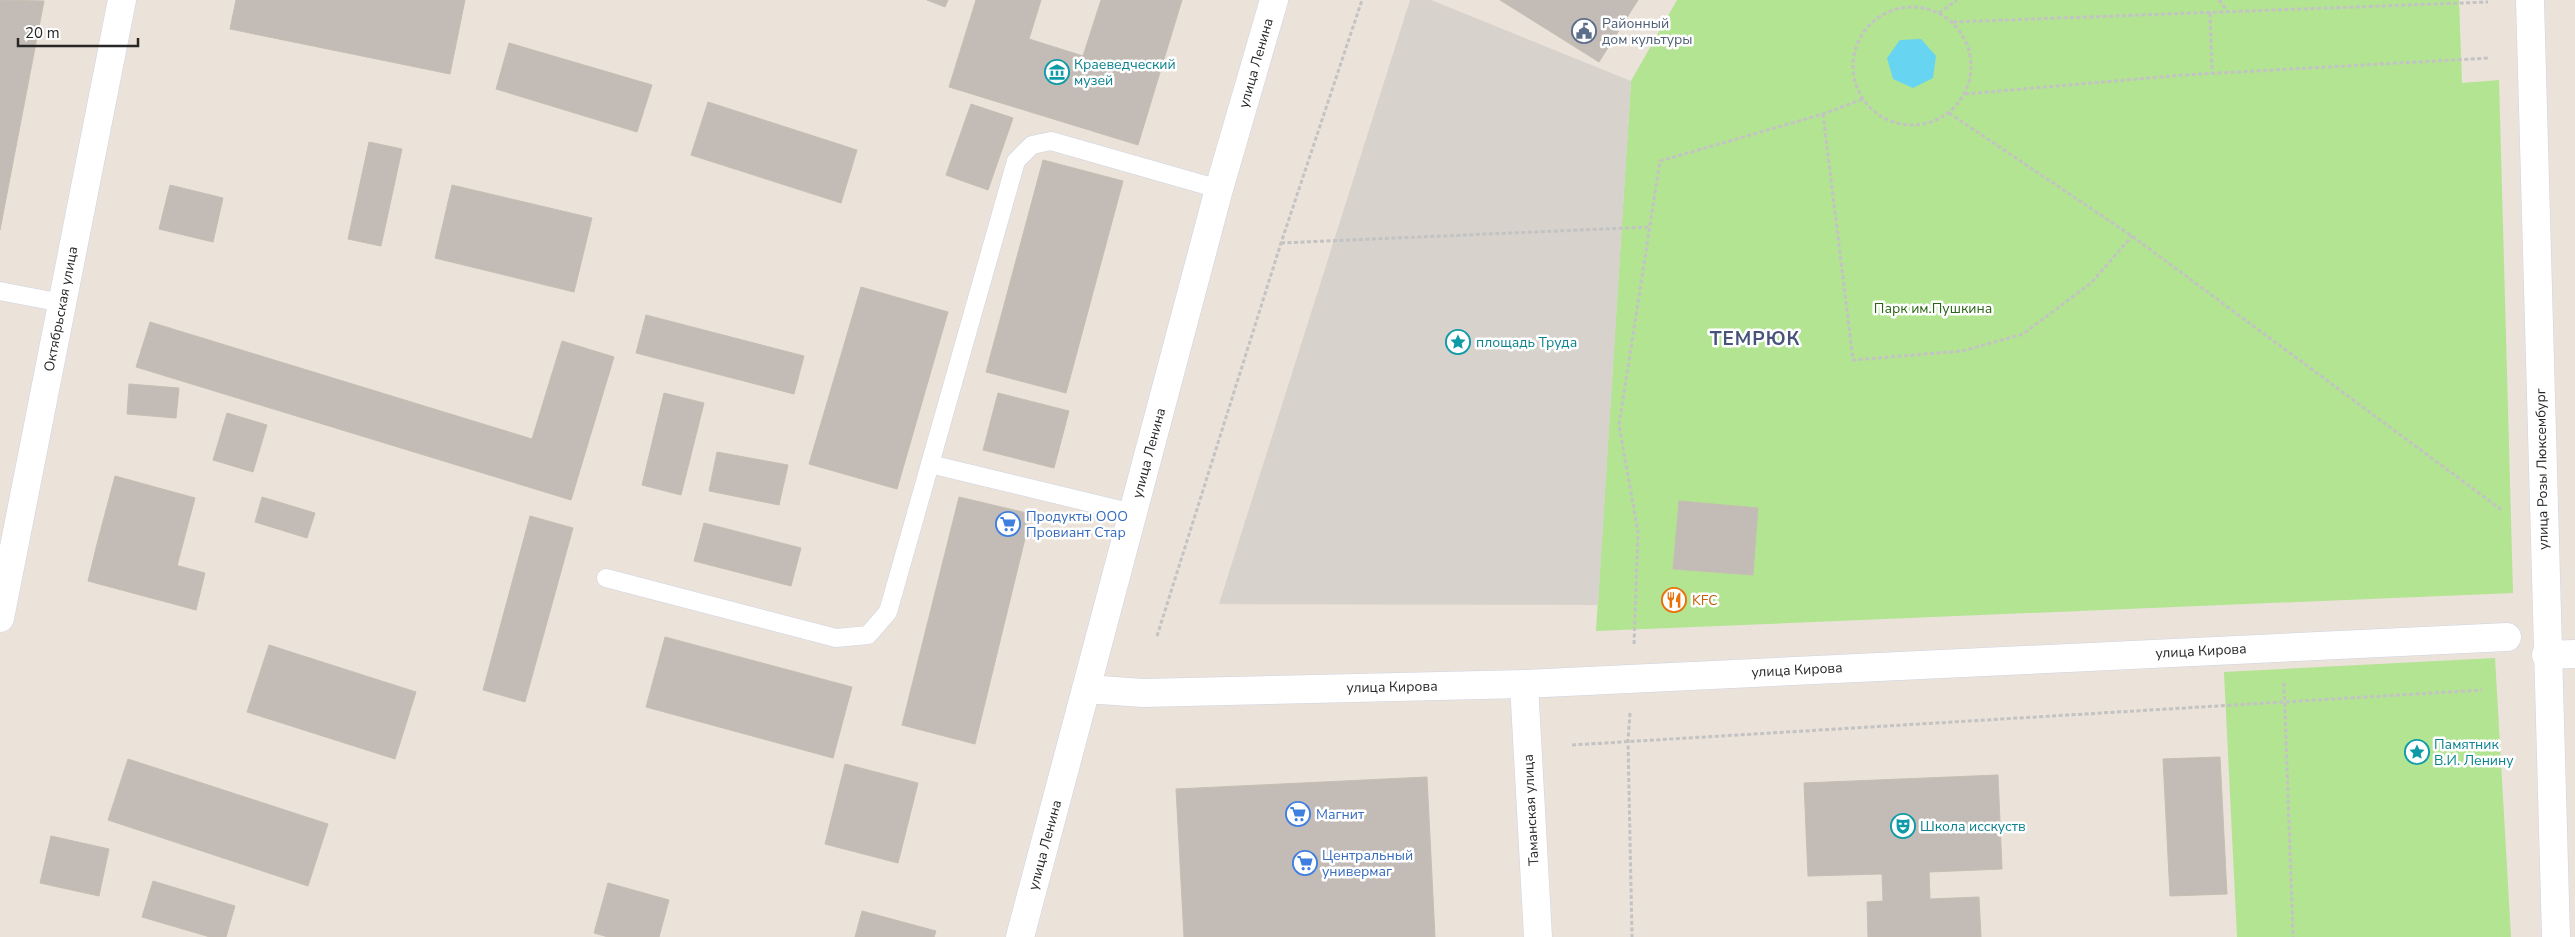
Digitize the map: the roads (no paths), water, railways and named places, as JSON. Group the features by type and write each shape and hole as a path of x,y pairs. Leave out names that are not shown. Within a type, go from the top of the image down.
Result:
{"street":[{"name":"Октябрьская улица","path":"0,618 122,0"},
{"name":"улица Ленина","path":"1020,937 1219,188 1274,0"},
{"name":"улица Розы Люксембург","path":"2530,0 2546,655 2556,937"},
{"name":"улица Кирова","path":"1086,689 1143,693 1524,684 2507,637"},
{"path":"2546,655 2575,654"},
{"name":"Таманская улица","path":"1524,684 1538,937"}],"lane":[{"path":"606,578 836,638 868,635 888,612 1016,161 1032,145 1050,141 1219,188"},
{"path":"0,291 62,303"},
{"path":"930,464 1133,513"}],"water":[{"path":"1921,39 1936,56 1933,78 1913,88 1893,79 1887,58 1900,40"}],"place":[{"name":"Районный дом культуры","path":"1584,31"},
{"name":"Краеведческий музей","path":"1057,72"},
{"name":"площадь Труда","path":"1458,342"},
{"name":"Продукты ООО Провиант Стар","path":"1008,524"},
{"name":"KFC","path":"1674,600"},
{"name":"Памятник В.И. Ленину","path":"2417,752"},
{"name":"Магнит","path":"1298,814"},
{"name":"Школа исскуств","path":"1903,826"},
{"name":"Центральный универмаг","path":"1305,863"}],"district":[{"name":"ТЕМРЮК","path":"1755,339"}],"park label":[{"name":"Парк им.Пушкина","path":"1933,308"}]}
